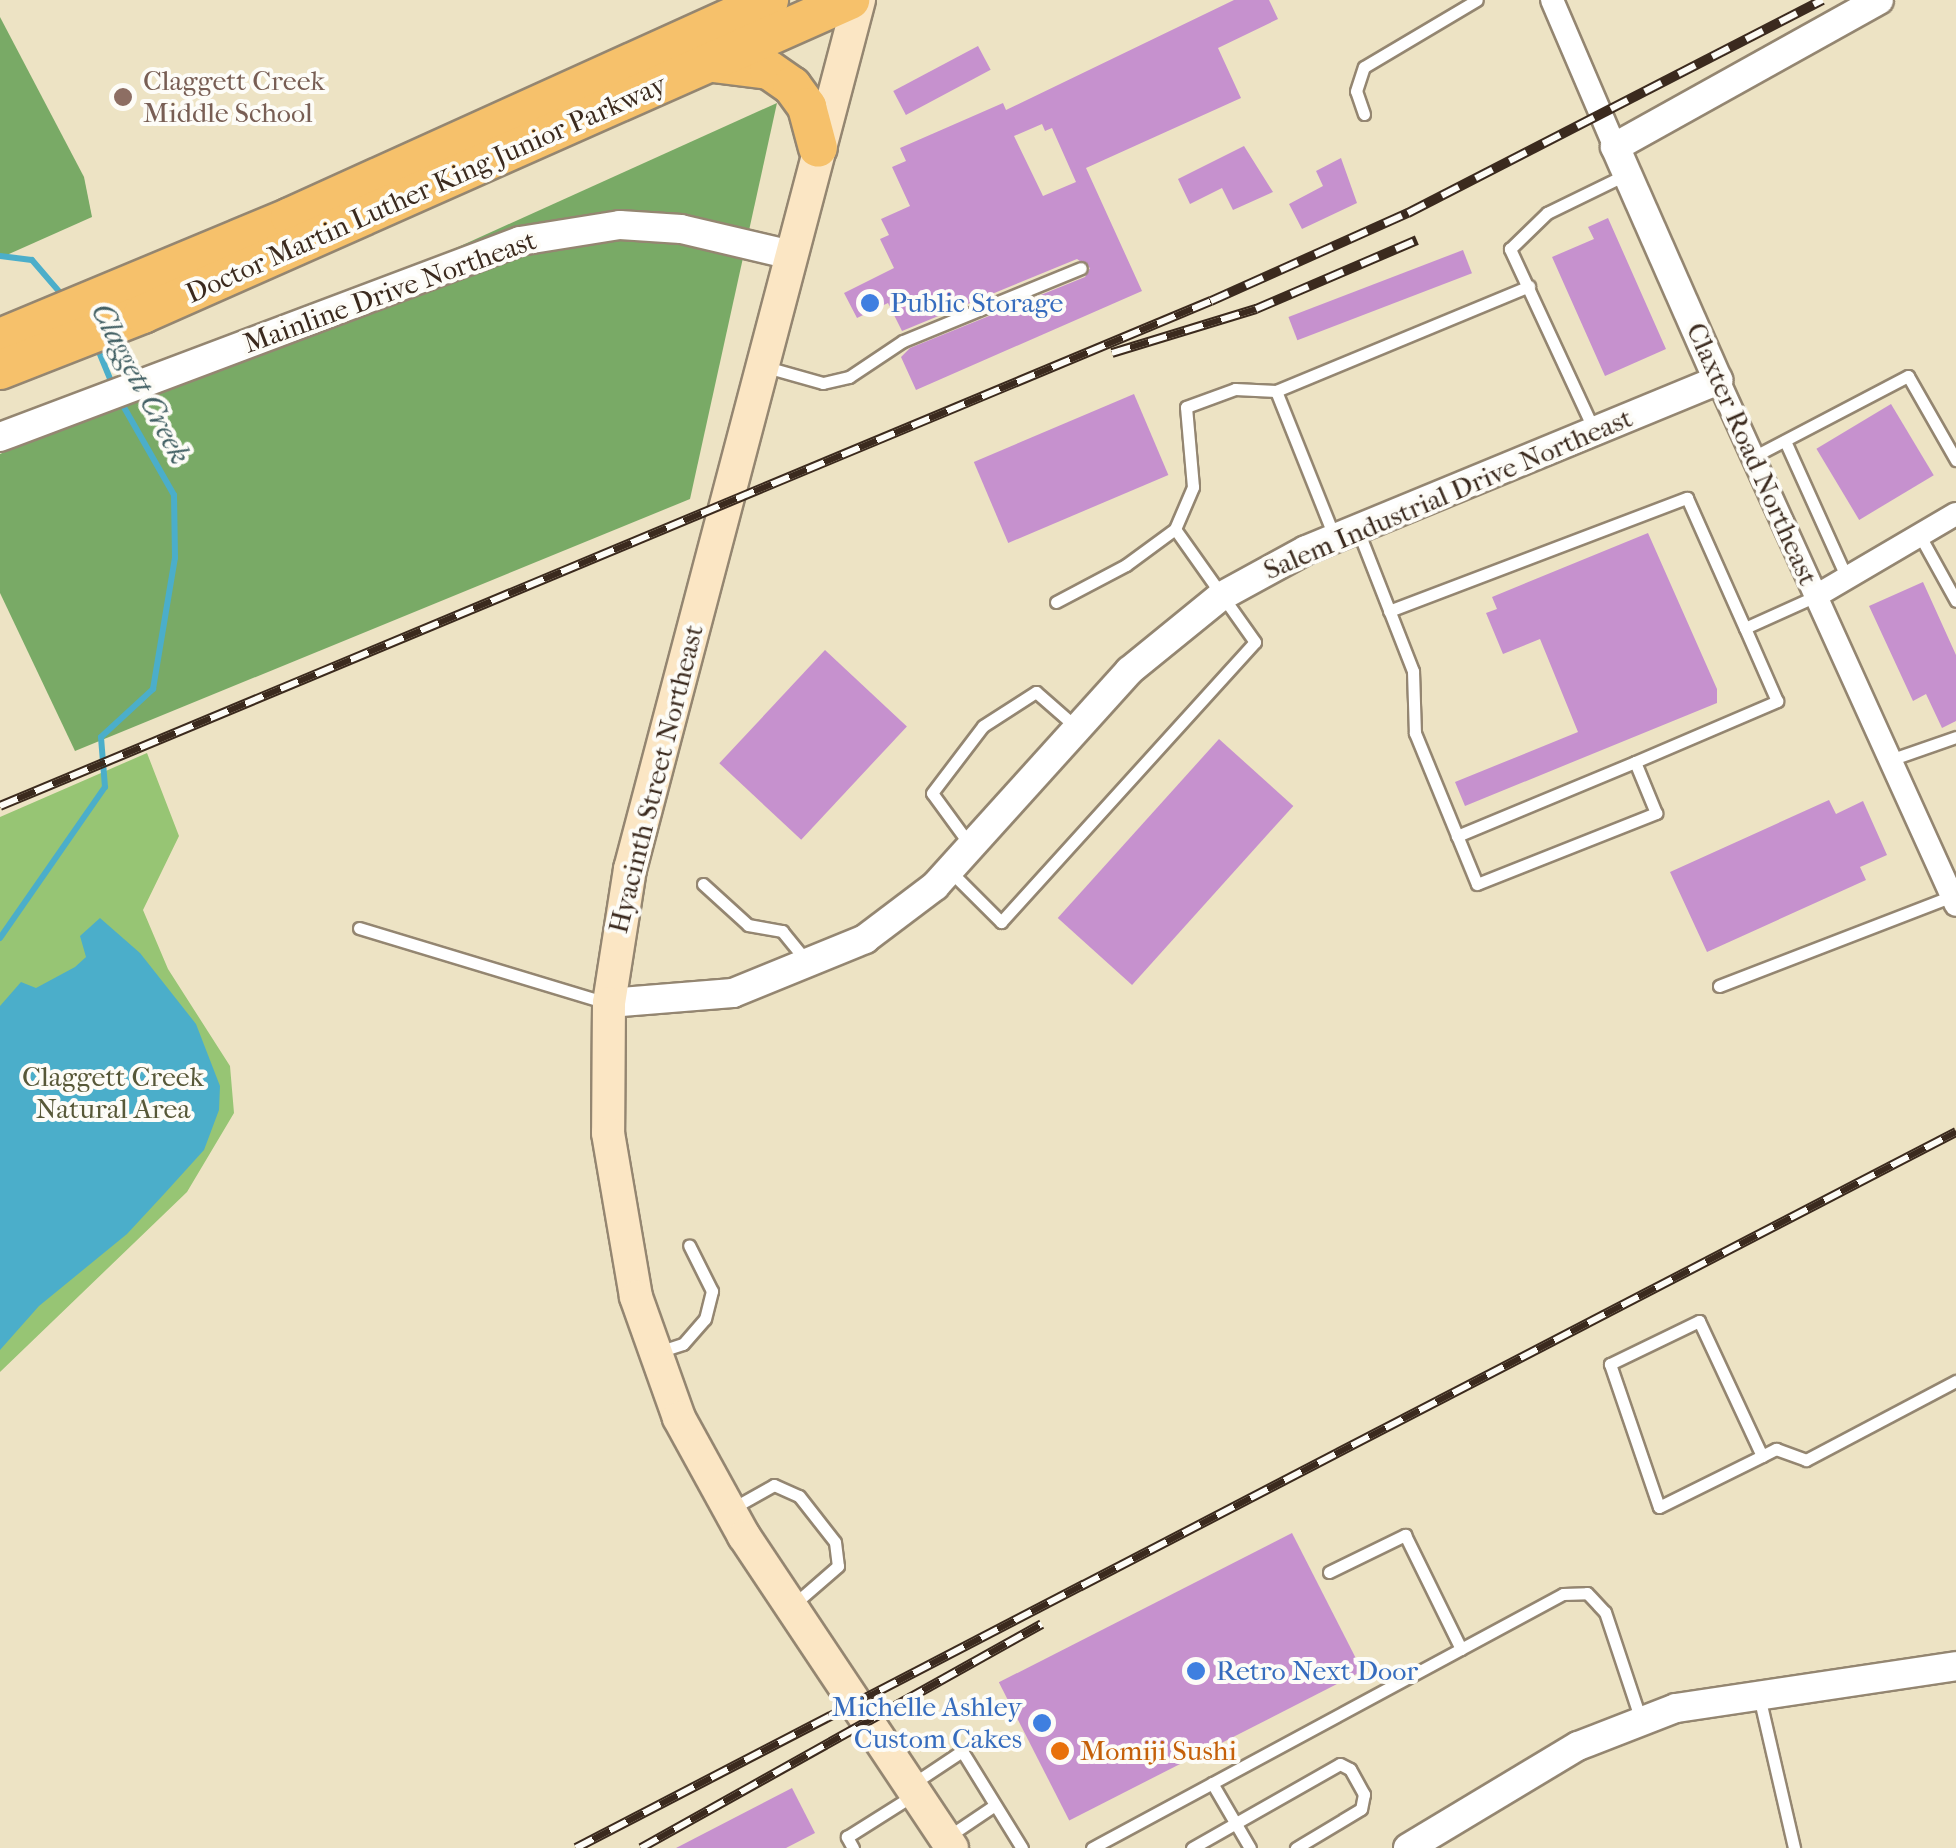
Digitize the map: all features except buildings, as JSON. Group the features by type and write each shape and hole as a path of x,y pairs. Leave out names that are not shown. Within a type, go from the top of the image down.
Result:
{"highway":[{"name":"Doctor Martin Luther King Junior Parkway","path":"138,300 769,0"},
{"name":"Doctor Martin Luther King Junior Parkway","path":"11,350 711,62 850,0"},
{"path":"711,62 769,70 792,86 807,107 818,148"}],"main road":[{"name":"Hyacinth Street Northeast","path":"859,0 644,808 609,1003 614,1184 654,1354 679,1418 729,1510 949,1843"}],"street":[{"path":"1615,147 1880,0"},
{"name":"Claxter Road Northeast","path":"1551,1 1954,901"},
{"name":"Mainline Drive Northeast","path":"0,437 465,259 571,229 682,230 791,254"},
{"name":"Salem Industrial Drive Northeast","path":"609,1003 733,992 810,966 865,938 950,872 1129,670 1220,597 1346,533 1718,380"},
{"path":"1816,596 1956,514"},
{"path":"1408,1848 1578,1746 1641,1720 1758,1692 1956,1666"}],"lane":[{"path":"1364,114 1356,91 1364,67 1477,0"},
{"path":"1595,431 1510,248 1547,213 1627,174"},
{"path":"762,366 823,383 850,377 903,341 1081,268"},
{"path":"1056,602 1126,565 1175,529 1193,488 1186,407 1235,389 1276,391 1529,286"},
{"path":"1753,457 1908,376 1956,460"},
{"path":"1276,391 1346,533 1390,611 1413,671 1415,734 1477,884 1656,813 1635,762"},
{"path":"1785,441 1848,579"},
{"path":"1390,611 1686,498 1777,701 1457,836"},
{"path":"950,872 1001,922 1254,642 1175,529"},
{"path":"1920,536 1956,601"},
{"path":"1745,628 1816,596"},
{"path":"973,849 932,793 983,726 1036,692 1076,727"},
{"path":"1890,760 1956,737"},
{"path":"703,884 748,925 782,931 810,966"},
{"path":"1718,986 1954,901"},
{"path":"358,928 609,1003"},
{"path":"654,1354 683,1344 705,1319 712,1291 689,1245"},
{"path":"1762,1456 1699,1321 1610,1364 1659,1507 1762,1456 1776,1449 1806,1460 1956,1381"},
{"path":"729,1510 774,1485 798,1496 834,1542 838,1566 791,1607"},
{"path":"1329,1572 1404,1536 1460,1649"},
{"path":"1092,1848 1562,1594 1587,1594 1605,1612 1641,1720"},
{"path":"1758,1692 1794,1848"},
{"path":"853,1848 848,1837 962,1752 1022,1848"},
{"path":"1192,1848 1340,1764 1350,1770 1364,1794 1361,1809 1296,1848"},
{"path":"1212,1783 1250,1848"},
{"path":"949,1843 995,1805"}],"green space":[{"path":"0,17 84,177 92,217 0,258"},
{"path":"777,103 690,499 75,751 0,593 0,454"},
{"name":"Claggett Creek Natural Area","path":"147,753 179,836 143,910 168,969 230,1066 234,1113 187,1192 0,1372 0,817"}],"water":[{"name":"Claggett Creek Natural Area","path":"100,918 140,953 196,1024 220,1086 219,1110 204,1150 165,1193 127,1234 39,1306 0,1350 0,1006 21,982 36,988 75,967 86,957 80,936"}],"waterway":[{"name":"Claggett Creek","path":"0,256 32,260 63,296"},
{"name":"Claggett Creek","path":"97,347 113,386"},
{"name":"Claggett Creek","path":"0,938 105,787 101,737 153,689 175,558 174,495 121,402"}],"railway":[{"path":"0,806 1211,301 1408,213 1822,0"},
{"path":"1112,353 1256,309 1417,240"},
{"path":"576,1848 1956,1132"},
{"path":"641,1848 1042,1624"}],"place":[{"name":"Claggett Creek Middle School","path":"123,97"},
{"name":"Public Storage","path":"870,303"},
{"name":"Retro Next Door","path":"1196,1671"},
{"name":"Michelle Ashley Custom Cakes","path":"1042,1723"},
{"name":"Momiji Sushi","path":"1060,1751"}]}
